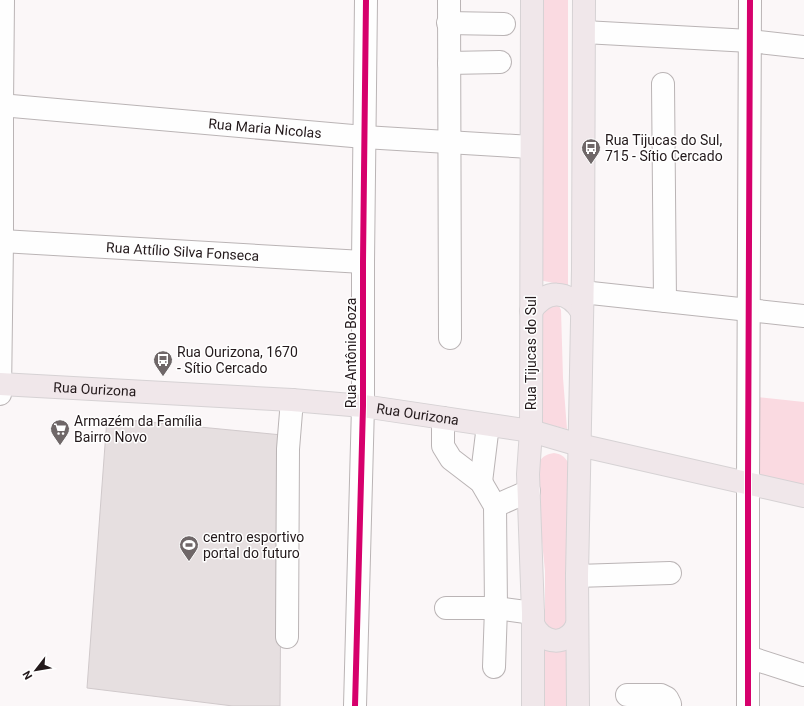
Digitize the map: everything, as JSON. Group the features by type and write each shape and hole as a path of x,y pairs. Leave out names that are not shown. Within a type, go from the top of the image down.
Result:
{"main road":[{"name":"Rua Tijucas do Sul","path":"532,0 531,431 528,491 533,619 533,706"},
{"path":"578,706 577,576 583,270 584,0"},
{"path":"531,311 535,304 541,299 555,294 564,295 577,305 582,302"},
{"name":"Rua Ourizona","path":"0,384 292,400 363,406 531,431 579,446 804,496"},
{"path":"533,619 536,631 541,636 548,640 555,641 566,638 575,630 577,624"}],"street":[{"path":"0,394 2,241 1,105 3,0"},
{"name":"Rua Antônio Boza","path":"356,706 363,406 366,0"},
{"path":"449,0 450,338"},
{"path":"748,706 750,0"},
{"path":"448,23 504,24"},
{"path":"584,32 750,41 804,47"},
{"path":"448,63 500,62"},
{"path":"663,84 665,301"},
{"name":"Rua Maria Nicolas","path":"1,105 364,137 531,147"},
{"name":"Rua Attílio Silva Fonseca","path":"2,241 363,262"},
{"path":"582,302 665,301 804,316"},
{"path":"287,637 288,449 292,400"},
{"path":"443,418 443,446 451,459 481,482 495,506 496,608 494,667"},
{"path":"481,482 488,425"},
{"path":"495,506 528,491"},
{"path":"577,576 670,573"},
{"path":"446,608 496,608 533,619"},
{"path":"748,657 804,675"},
{"path":"627,695 661,695 667,698 670,706"}],"shaded area":[{"path":"539,0 568,0 568,286 539,280"},
{"path":"554,304 559,306 561,310 563,378 567,429 539,422 541,307"},
{"path":"757,397 804,402 804,488 758,474"},
{"path":"554,453 559,454 568,462 567,622 561,630 552,630 546,625 545,621 545,571 539,511 539,462 545,456"},
{"path":"540,650 569,650 568,706 539,706"}],"building":[{"name":"centro esportivo portal do futuro","path":"107,418 282,435 280,706 233,706 87,688"}],"cycle path":[{"path":"355,706 363,406 366,0"},
{"path":"748,706 750,0"}],"place":[{"name":"Rua Tijucas do Sul, 715 - Sítio Cercado","path":"591,165"},
{"name":"Rua Ourizona, 1670 - Sítio Cercado","path":"163,377"},
{"name":"Armazém da Família Bairro Novo","path":"60,446"},
{"name":"centro esportivo portal do futuro","path":"189,562"}]}
